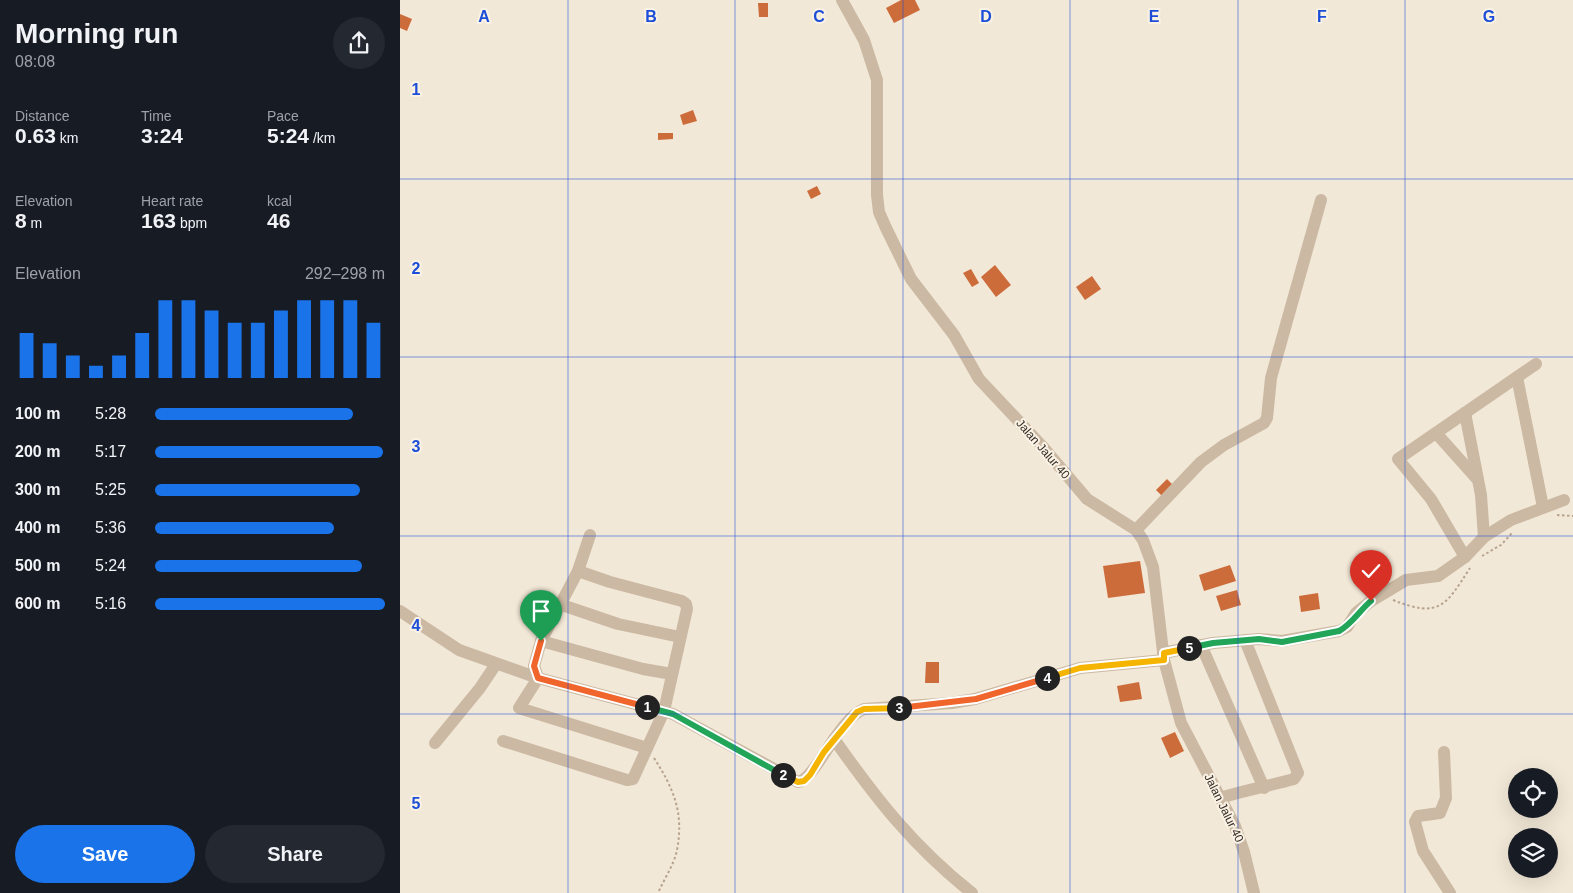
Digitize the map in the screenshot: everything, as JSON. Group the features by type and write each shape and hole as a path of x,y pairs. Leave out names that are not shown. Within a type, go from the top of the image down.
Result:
{"street":[{"name":"Jalan Jalur 40","path":"842,0 864,40 877,80 877,195 879,212 911,279 954,335 979,379 990,393 1042,446 1087,499 1136,530 1147,548 1153,567 1164,657 1181,723 1220,798 1244,852 1254,893"},
{"path":"1136,530 1201,462 1224,445 1264,423 1268,418 1271,378 1321,200"},
{"path":"1464,557 1431,499 1398,459 1536,364"},
{"path":"1517,377 1543,507"},
{"path":"1464,413 1478,480 1484,537"},
{"path":"1436,433 1478,480"},
{"path":"400,611 459,650 538,678 664,711 798,782 804,781 810,775 834,739 857,712 864,709 952,703 976,699 1080,668 1164,657 1201,645 1259,639 1282,642 1339,631 1347,627 1356,613 1371,601 1406,580 1438,576 1464,557 1484,537 1511,520 1564,500"},
{"path":"538,678 534,666 541,641 578,571 590,535"},
{"path":"503,741 627,780 633,779 664,711 687,609 686,604 682,601 610,582 578,571"},
{"path":"559,604 618,624 680,637"},
{"path":"1220,798 1252,788 1264,788 1294,779 1298,773 1245,640"},
{"path":"541,641 643,669 672,674"},
{"path":"1201,645 1264,788"},
{"path":"435,743 480,688 496,664"},
{"path":"538,678 519,708 647,748"},
{"path":"834,739 867,786 901,828 949,875 972,893"},
{"path":"1444,752 1446,798 1440,813 1418,816 1415,822 1423,851 1450,893"}],"path":[{"path":"647,748 668,783 678,807 677,850 658,893"}],"building":[{"path":"901,0 915,0 920,10 894,23 886,8"},
{"path":"758,3 768,3 768,17 759,17"},
{"path":"400,14 412,19 407,31 400,28"},
{"path":"693,110 697,121 683,125 680,115"},
{"path":"658,133 673,133 673,139 658,140"},
{"path":"817,186 821,194 811,199 807,191"},
{"path":"995,265 1011,285 996,297 981,277"},
{"path":"971,269 979,283 972,287 963,273"},
{"path":"1092,276 1101,289 1085,300 1076,287"},
{"path":"1167,479 1175,487 1164,498 1156,490"},
{"path":"1140,561 1145,593 1108,598 1103,566"},
{"path":"1230,565 1236,581 1204,591 1199,575"},
{"path":"1237,590 1241,605 1221,611 1216,596"},
{"path":"1318,593 1320,609 1301,612 1299,596"},
{"path":"926,662 939,662 939,683 925,683"},
{"path":"1139,682 1142,699 1120,702 1117,686"},
{"path":"1175,732 1184,751 1170,758 1161,738"}],"route":[{"path":"541,641 534,666 538,678 673,714 798,782 804,781 810,775 824,752 850,719 857,712 864,709 895,709 976,699 1070,670 1164,660 1164,653 1213,643 1259,639 1282,642 1324,636 1347,627 1356,613 1371,601"}]}
